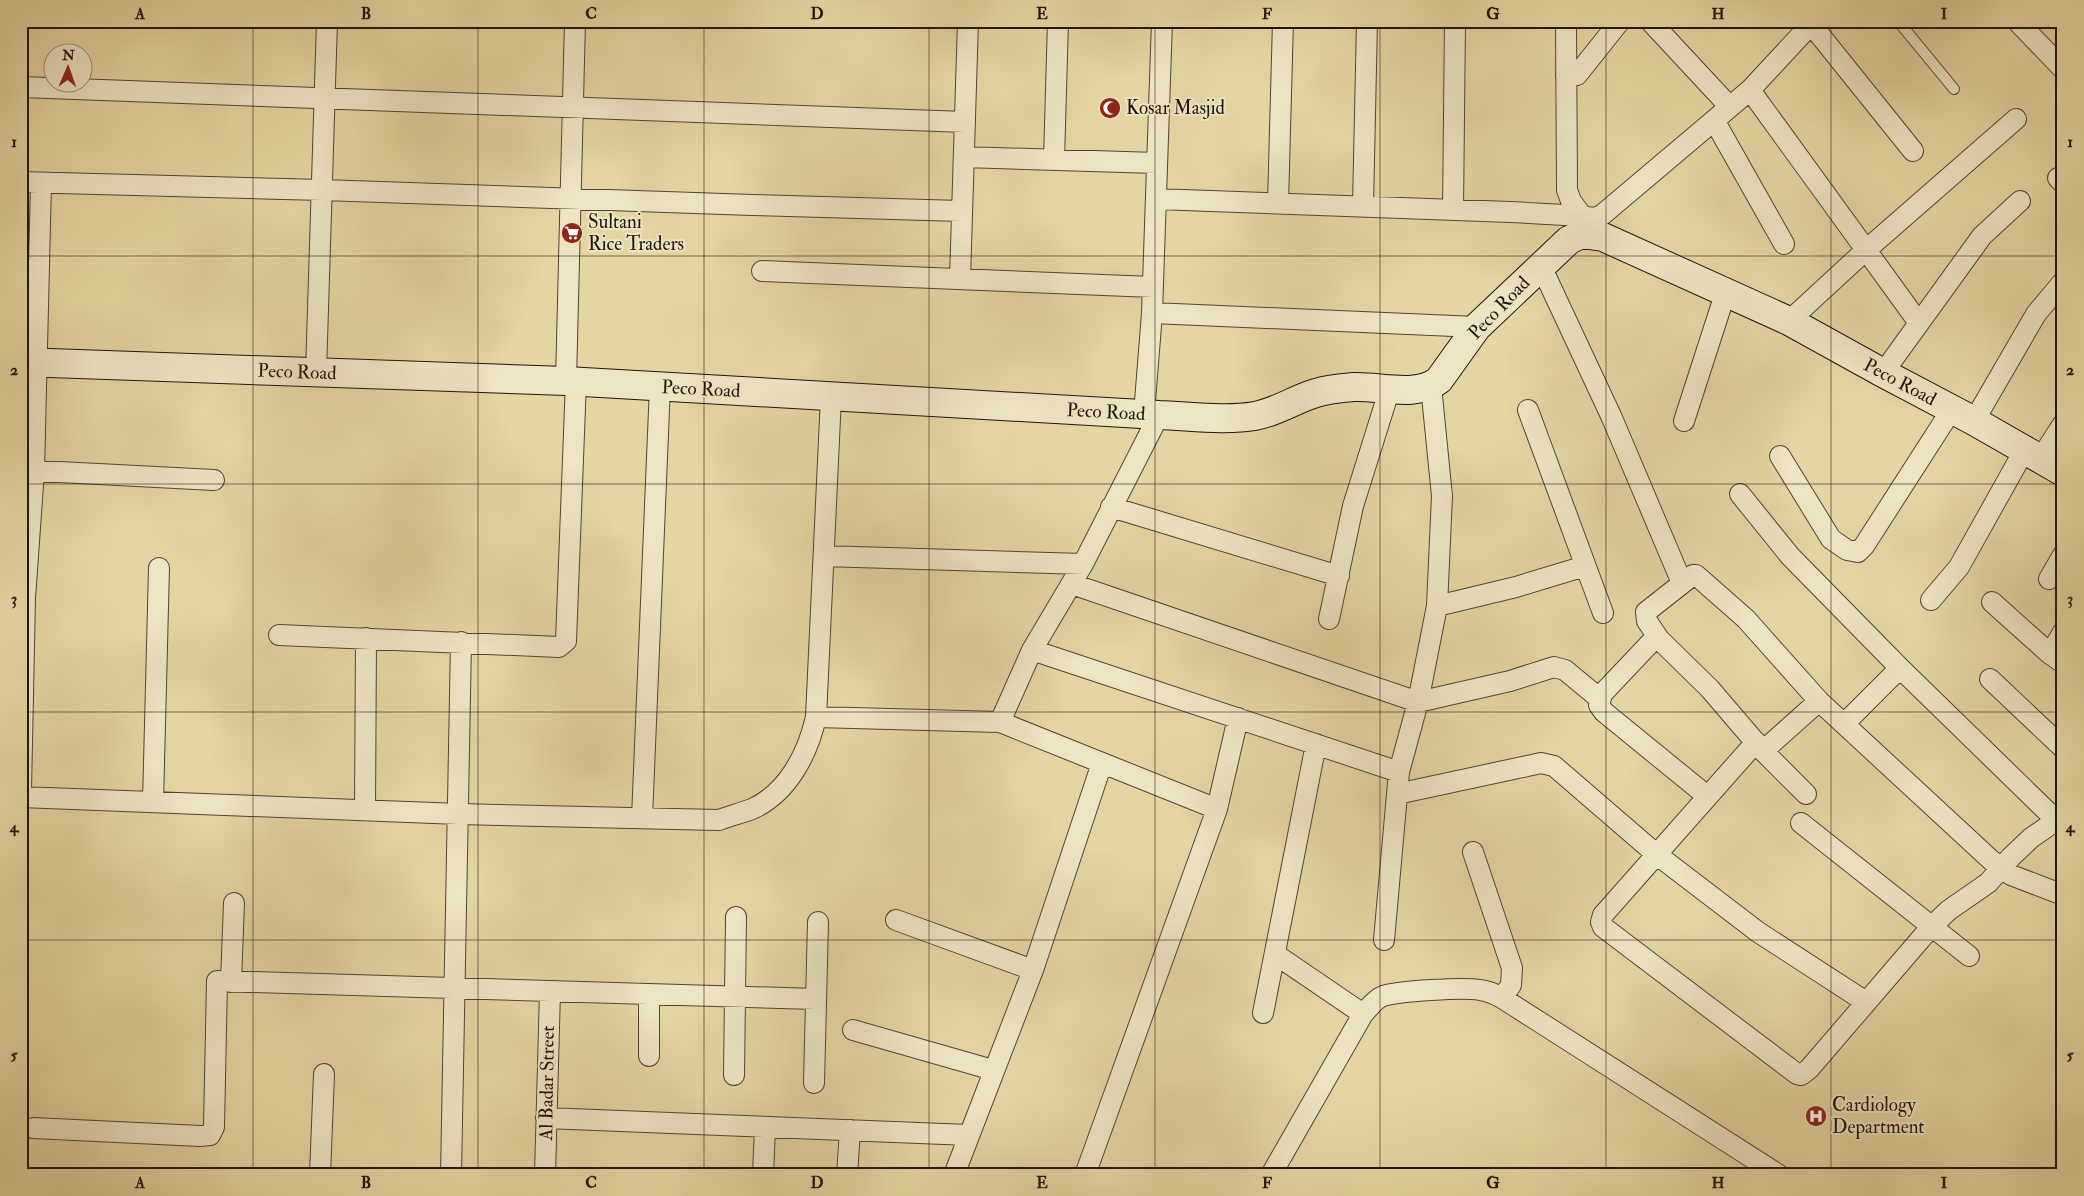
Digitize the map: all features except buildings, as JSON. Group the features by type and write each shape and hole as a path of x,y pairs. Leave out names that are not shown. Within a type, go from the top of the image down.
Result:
{"street":[{"path":"316,373 327,21"},
{"path":"279,635 559,647 566,641 575,21"},
{"path":"960,279 968,21"},
{"path":"1054,160 1058,21"},
{"path":"1000,722 1032,650 1072,584 1111,507 1152,414 1152,313 1162,21"},
{"path":"1278,203 1283,21"},
{"path":"1363,206 1367,21"},
{"path":"1453,210 1455,21"},
{"path":"1566,21 1567,190 1582,225"},
{"path":"1566,75 1577,75 1620,21"},
{"path":"1650,21 1730,107"},
{"path":"2017,21 2063,69"},
{"path":"1156,199 1453,210 1582,225 1602,215 1750,90 1813,23 1913,151"},
{"path":"21,88 965,122"},
{"path":"1750,90 1919,323"},
{"path":"1789,321 1866,250 2016,119"},
{"path":"1714,120 1784,244"},
{"path":"964,157 1156,163"},
{"path":"21,182 961,211"},
{"path":"21,791 23,598 29,362 41,183"},
{"path":"1882,373 1982,236 2020,201"},
{"name":"Peco Road","path":"29,362 571,381 1152,414 1255,416 1334,388 1422,389 1431,386 1439,380 1477,327 1569,240 1582,225 1603,237 1789,321 2043,460"},
{"path":"1541,266 1612,418 1682,583"},
{"path":"762,271 1153,287"},
{"path":"1780,456 1831,539 1847,550 1858,552 1963,415 2036,314 2062,283"},
{"path":"1684,421 1726,291"},
{"path":"1152,313 1477,327"},
{"path":"642,818 660,386"},
{"path":"1384,940 1399,772 1418,702 1437,606 1442,496 1431,386"},
{"path":"1329,619 1353,506 1390,388"},
{"path":"21,798 459,814 719,820 752,809 764,802 792,774 804,756 812,737 816,717 831,397"},
{"path":"1528,410 1584,566 1603,613"},
{"path":"1930,600 1959,568 2043,460 2063,424"},
{"path":"27,470 214,480"},
{"path":"1740,494 1790,556 1900,668 2059,818 2032,838 1988,883 1949,910 1931,927 1801,1075 1794,1073 1603,927 1601,922 1603,915 1708,796 1759,747 1819,701"},
{"path":"1111,507 1339,576"},
{"path":"2049,579 2063,555"},
{"path":"824,556 1082,564"},
{"path":"1437,606 1516,587 1584,566"},
{"path":"153,802 159,568"},
{"path":"1806,794 1759,747 1710,689 1658,638 1647,622 1646,612 1692,574 1696,575 1731,604 1819,701 2002,868 2011,875 2063,895"},
{"path":"1072,584 1418,702 1510,681 1554,667 1565,670 1600,700"},
{"path":"1992,602 2056,658 2063,632"},
{"path":"365,810 366,638"},
{"path":"1658,638 1651,641 1602,694 1599,705 1604,712 1708,796"},
{"path":"451,1175 461,642"},
{"path":"1032,650 1399,772"},
{"path":"1844,724 1900,668"},
{"path":"1990,679 2063,748"},
{"path":"816,717 1000,722 1217,809"},
{"path":"1085,1175 1217,809 1238,718"},
{"path":"1263,1013 1316,744"},
{"path":"954,1175 1033,970 1102,762"},
{"path":"1397,794 1541,764 1554,766 1656,854 1758,932 1866,1002"},
{"path":"1801,823 1969,956"},
{"path":"1473,852 1512,968 1510,985 1502,998"},
{"path":"231,982 234,903"},
{"path":"734,1075 736,917"},
{"path":"896,920 1033,970"},
{"path":"814,1083 818,922"},
{"path":"1274,954 1363,1014"},
{"path":"33,1128 200,1136 210,1134 214,1128 217,981 816,999"},
{"path":"1271,1175 1363,1014 1382,997 1394,994 1479,990 1492,992 1502,998 1773,1172"},
{"name":"Al Badar Street","path":"546,1175 550,991"},
{"path":"648,1056 650,994"},
{"path":"853,1030 993,1070"},
{"path":"320,1175 324,1074"},
{"path":"546,1118 969,1135"},
{"path":"763,1175 765,1127"},
{"path":"847,1175 850,1130"}],"lane":[{"path":"1898,21 1954,89"}],"place":[{"name":"Kosar Masjid","path":"1110,108"},
{"name":"Sultani Rice Traders","path":"572,233"},
{"name":"Cardiology Department","path":"1816,1116"}]}
